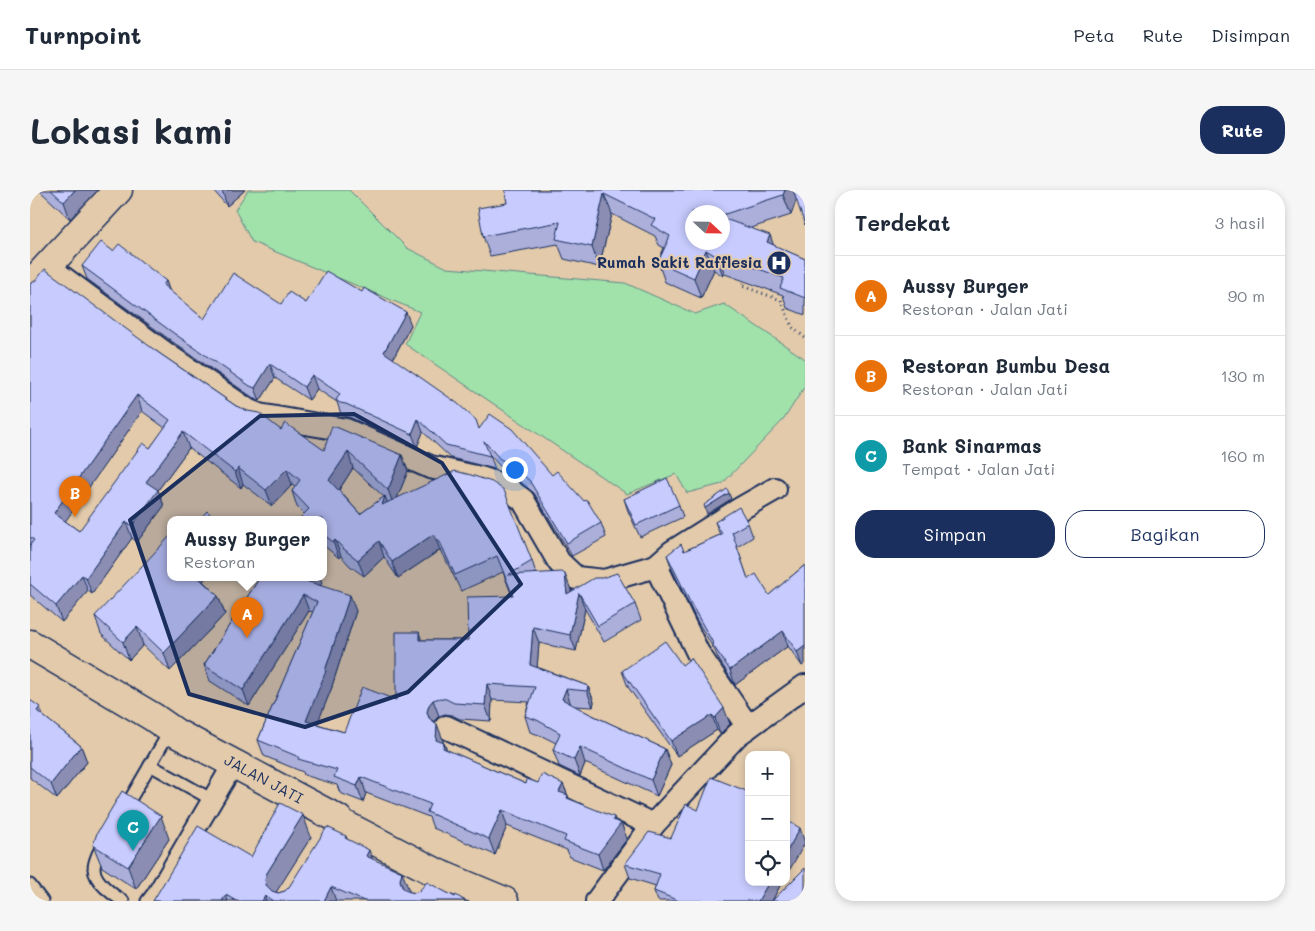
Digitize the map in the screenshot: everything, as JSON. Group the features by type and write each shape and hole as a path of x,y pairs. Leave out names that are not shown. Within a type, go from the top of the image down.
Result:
{"street":[{"path":"118,190 39,276 189,370 249,411 259,415 346,430 430,467 480,478 504,486 523,500 559,562 576,578 604,581 656,566 672,552 775,489"},
{"path":"656,566 698,653 748,727"},
{"name":"JALAN JATI","path":"33,653 234,763 333,827 341,823 433,880 504,901"},
{"path":"597,901 653,825 737,735 805,686"},
{"path":"446,727 653,825"}],"lane":[{"path":"123,901 104,887 98,879 94,869 98,852 171,729"},
{"path":"147,901 209,798 234,763"},
{"path":"159,901 234,763"},
{"path":"150,765 209,798"},
{"path":"30,885 42,901"}],"path":[{"path":"746,277 742,286 781,300 792,327 805,338"}],"highlighted area":[{"path":"354,414 442,463 521,584 408,692 305,727 189,694 130,520 260,416"}],"green space":[{"path":"248,190 349,190 407,248 447,268 625,283 695,314 724,304 805,359 805,386 784,419 722,484 687,493 676,474 627,494 405,344 420,312 252,242 235,210"}],"building":[{"path":"51,190 75,190 64,202"},
{"path":"505,190 785,190 783,195 730,212 730,205 685,205 685,250 706,250 694,278 658,262 670,236 651,225 655,219 604,194 592,247 556,239 560,222 483,236 478,208 507,203"},
{"path":"793,190 805,190 805,225"},
{"path":"730,221 770,235 767,242 805,259 805,298 780,288 784,278 717,254 716,256 706,250 730,250"},
{"path":"101,242 113,251 119,244 166,281 163,285 204,319 233,273 281,304 289,292 306,303 326,271 362,292 364,288 406,312 384,352 457,403 476,420 479,429 490,414 512,429 552,475 557,471 584,501 587,500 601,523 567,543 529,480 507,462 500,459 484,441 490,456 446,445 418,419 412,434 340,403 336,400 340,394 312,375 304,387 270,364 255,388 250,386 82,266"},
{"path":"45,269 156,351 236,406 259,413 281,430 285,423 324,450 332,426 402,455 388,490 348,452 329,480 360,514 385,496 382,505 455,471 492,482 504,490 532,561 508,575 562,572 565,574 567,594 594,578 602,578 617,573 635,604 598,626 579,593 570,635 533,627 530,665 588,686 587,691 566,689 562,699 665,749 651,780 580,747 574,760 553,750 560,733 537,720 525,716 535,687 487,684 485,705 454,703 440,698 433,700 427,712 429,718 437,724 436,740 444,743 443,748 526,784 527,779 538,783 542,774 563,784 559,792 568,795 567,798 614,817 613,820 621,823 598,854 564,841 566,836 502,810 489,839 427,812 430,804 361,777 357,786 334,777 337,770 298,759 299,757 258,740 317,602 303,595 243,690 204,665 257,581 306,581 350,595 326,671 306,721 344,732 362,687 396,700 396,632 419,632 419,640 468,640 467,597 513,596 497,556 455,575 439,540 437,540 434,534 392,562 379,541 358,560 335,540 333,542 327,537 327,516 302,516 309,509 292,491 300,480 287,469 266,490 238,468 235,472 183,432 146,482 158,490 132,526 126,522 86,578 82,575 56,606 30,584 30,545 34,540 30,537 30,284","holes":["137,395 170,420 150,448 143,443 79,531 54,513"]},
{"path":"667,478 679,505 636,525 624,499"},
{"path":"727,489 729,493 705,508 704,505"},
{"path":"739,507 748,523 732,532 748,579 756,574 769,595 805,565 805,646 797,652 783,631 730,670 712,644 667,555 681,544 684,551 722,534 715,522"},
{"path":"207,511 212,516 203,516"},
{"path":"167,539 167,581 202,581 218,596 164,653 137,627 123,642 95,616"},
{"path":"665,641 682,665 691,658 724,708 715,718 712,715 671,741 622,671"},
{"path":"30,700 40,707 37,711 81,746 51,784 30,767"},
{"path":"711,777 745,790 745,886 767,886 758,901 679,901 654,891 660,874 625,864 649,832 671,838 686,804 698,810"},
{"path":"122,791 161,816 128,867 93,845 97,833"},
{"path":"280,803 303,815 267,873 266,885 272,891 278,893 285,891 289,887 327,827 369,850 366,856 402,872 400,880 402,887 407,891 414,893 419,891 427,882 465,901 364,901 331,887 324,901 273,901 265,896 262,901 236,901 226,895 222,901 153,901 198,826 251,857"},
{"path":"790,822 800,828 790,846"},
{"path":"805,868 805,901 772,901 787,886 790,886 790,883"}],"place":[{"name":"Rumah Sakit Rafflesia","path":"779,263"},
{"name":"Restoran Bumbu Desa","path":"75,517"},
{"name":"Aussy Burger","path":"247,638"},
{"name":"Bank Sinarmas","path":"133,851"}]}
